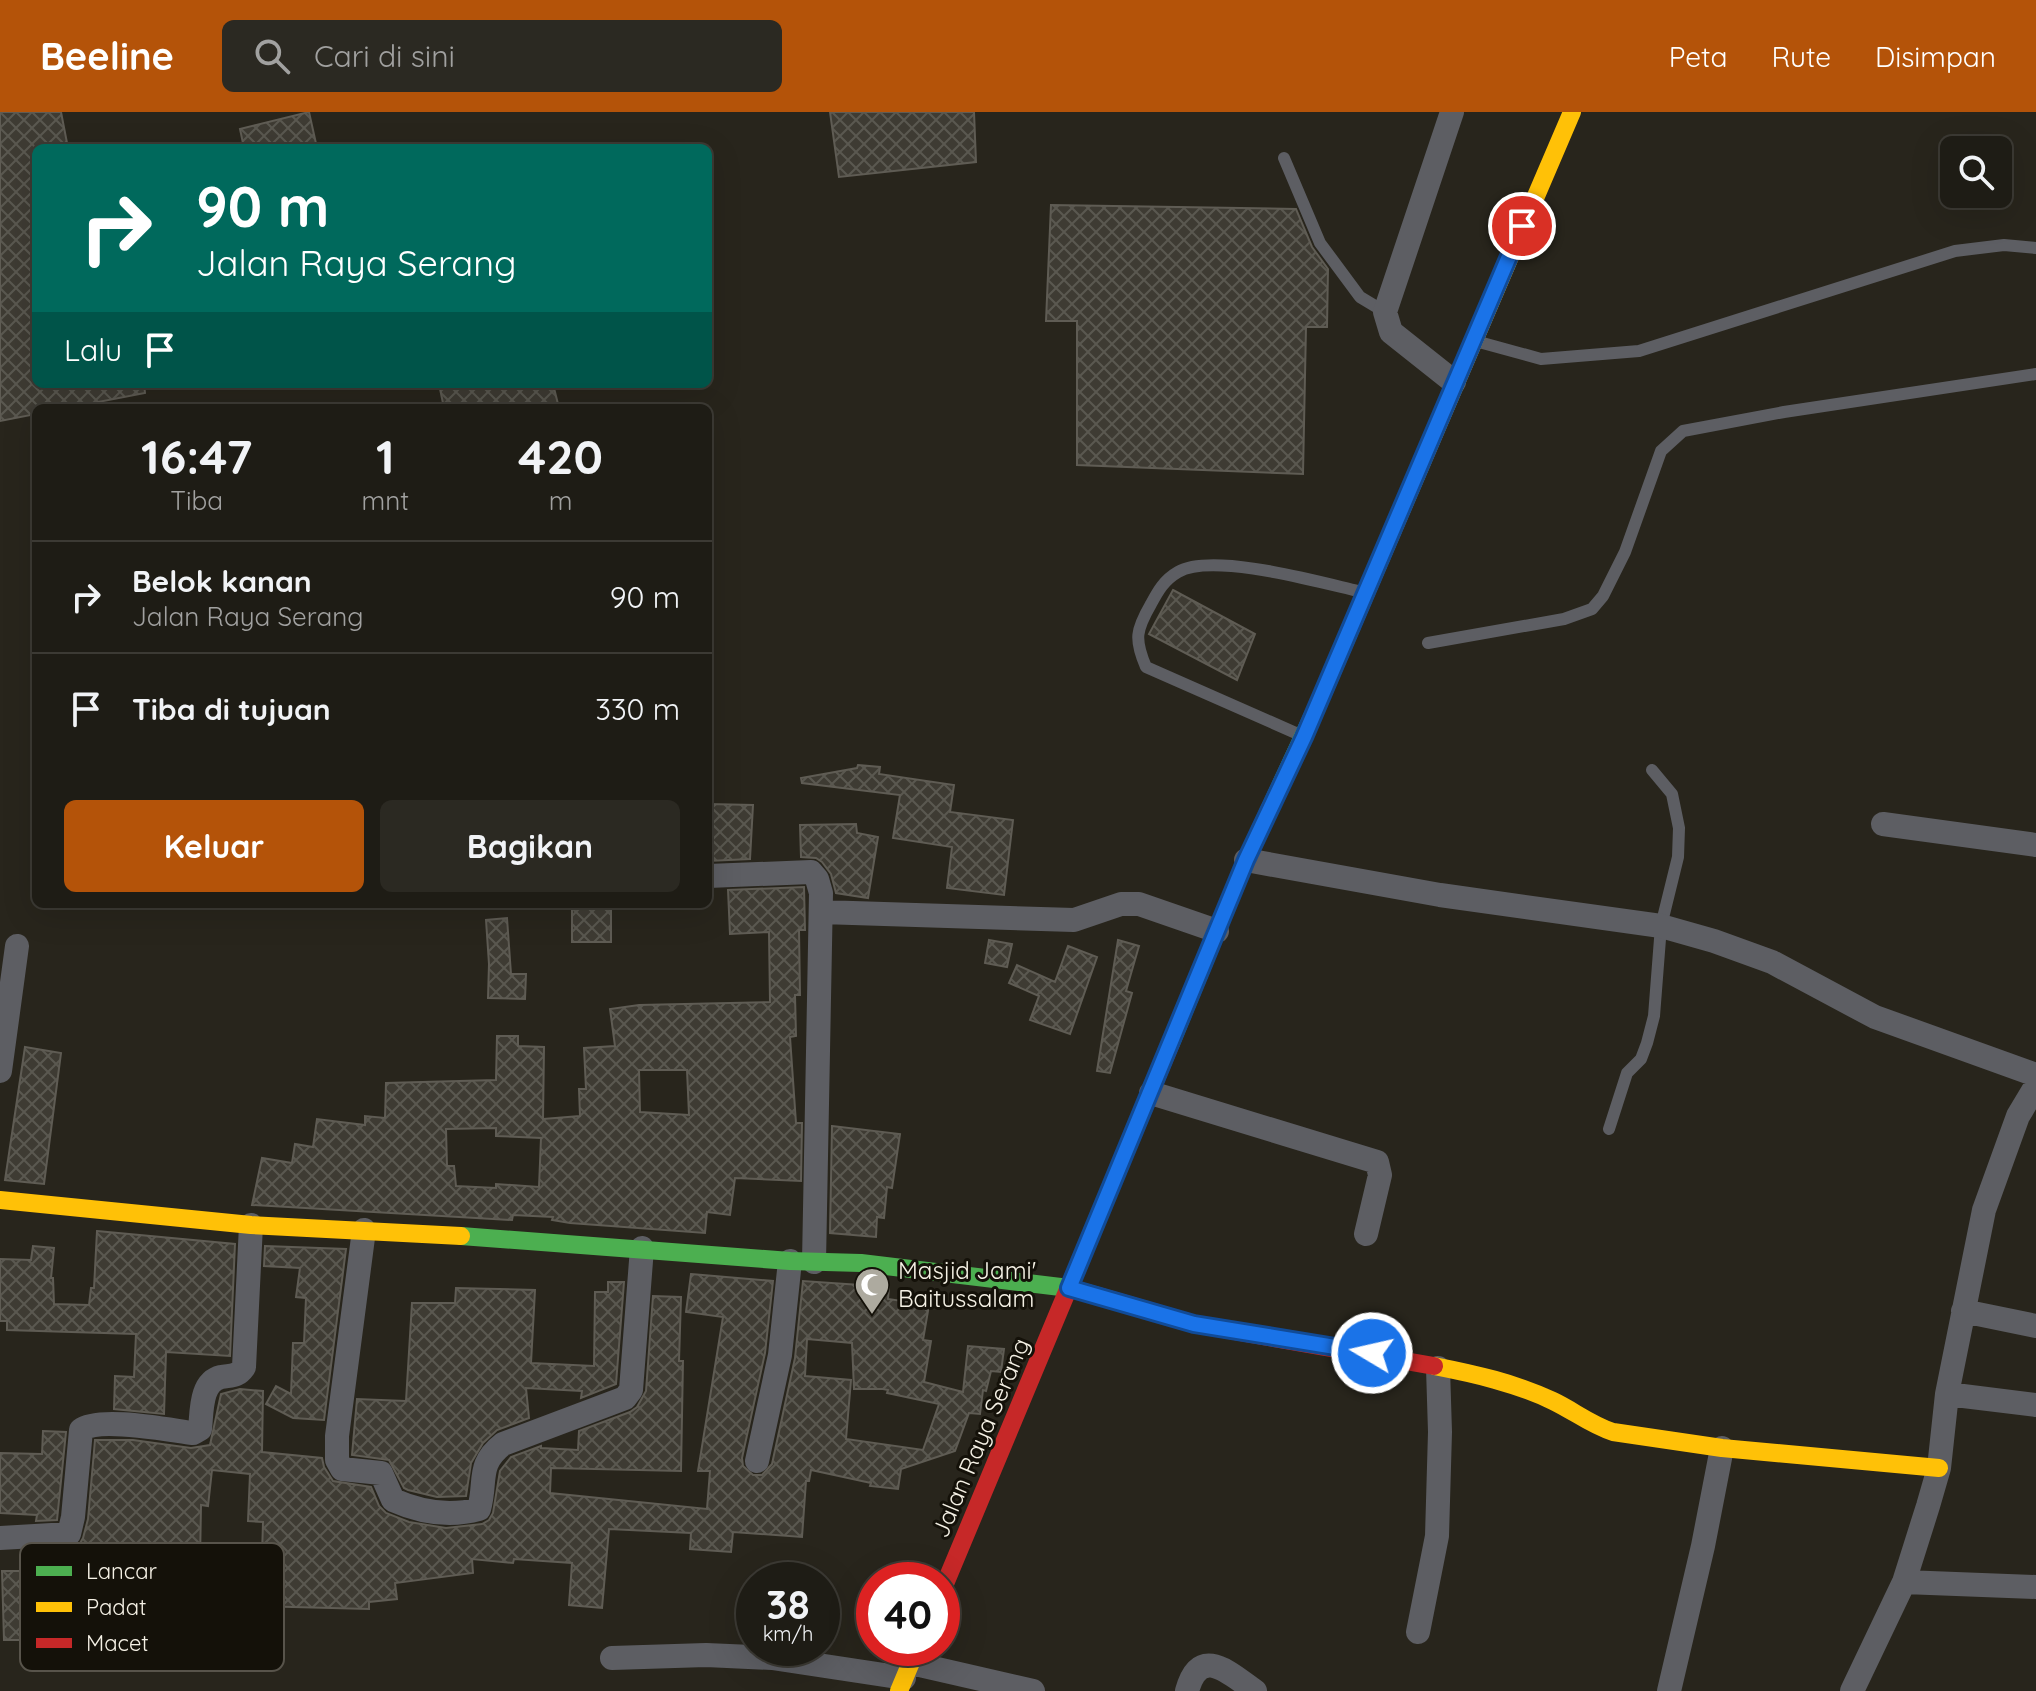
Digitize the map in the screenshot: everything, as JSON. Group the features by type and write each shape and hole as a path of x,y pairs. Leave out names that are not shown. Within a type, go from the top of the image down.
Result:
{"main road":[{"name":"Jalan Raya Serang","path":"954,1562 1246,860 1304,737 1572,112"},
{"path":"0,1200 251,1225 642,1248 802,1262 874,1264 1069,1288 1194,1324 1372,1353 1491,1377 1553,1401 1597,1427 1722,1448 1939,1468"}],"street":[{"path":"1452,112 1385,312 1391,332 1454,382"},
{"path":"1883,824 2036,845"},
{"path":"1246,860 1440,895 1661,926 1772,962 1875,1017 2036,1075"},
{"path":"712,876 811,872 817,879 821,893 802,1262 757,1461"},
{"path":"821,912 1074,920 1121,904 1139,904 1217,931"},
{"path":"0,1071 17,946"},
{"path":"1852,1691 1904,1582 1939,1468 1947,1394 1984,1210 2018,1116 2036,1086"},
{"path":"1151,1093 1377,1162 1380,1175 1366,1234"},
{"path":"0,1538 69,1534 81,1430 87,1425 112,1424 193,1433 200,1429 204,1394 209,1385 217,1378 234,1376 244,1367 251,1225"},
{"path":"364,1230 337,1436 337,1460 342,1469 381,1473 393,1500 416,1510 434,1512 479,1509 486,1461 503,1444 625,1398 631,1390 642,1248"},
{"path":"1963,1311 2036,1326"},
{"path":"1418,1632 1437,1536 1438,1368"},
{"path":"1947,1394 2036,1405"},
{"path":"1669,1691 1722,1448"},
{"path":"1904,1582 2036,1587"},
{"path":"612,1658 706,1655 772,1658 908,1670 1033,1691"},
{"path":"1187,1691 1191,1676 1206,1665 1227,1672 1255,1691"}],"lane":[{"path":"1284,158 1320,243 1360,297 1385,312"},
{"path":"1472,340 1541,359 1639,351 1955,251 2004,245 2036,248"},
{"path":"1428,643 1564,619 1592,609 1603,596 1625,552 1661,451 1683,431 1784,412 2036,374"},
{"path":"1304,737 1146,667 1138,648 1138,626 1163,583 1194,565 1256,569 1366,592"},
{"path":"1609,1129 1627,1073 1641,1059 1654,1016 1661,926 1678,857 1679,828 1672,794 1652,770"}],"building":[{"path":"0,112 61,112 67,144 32,144 32,388 144,388 145,393 88,404 32,404 32,415 0,421"},
{"path":"309,112 316,144 243,144 240,129"},
{"path":"830,112 974,112 976,162 839,177"},
{"path":"1051,205 1296,209 1312,247 1328,269 1327,327 1306,327 1303,474 1077,465 1077,321 1046,321"},
{"path":"440,388 554,388 558,404 443,404"},
{"path":"1173,590 1255,634 1237,680 1149,634"},
{"path":"858,765 880,767 879,774 954,785 950,812 1013,820 1004,895 947,888 952,847 893,838 900,795 802,783 801,778 857,768"},
{"path":"712,804 753,805 750,859 712,861"},
{"path":"856,824 857,833 878,837 868,898 836,893 831,874 822,862 816,858 801,857 800,825"},
{"path":"804,887 805,930 799,930 800,995 795,995 796,1036 790,1037 796,1123 802,1123 801,1181 735,1178 730,1215 707,1212 705,1233 570,1223 552,1220 553,1217 513,1215 512,1220 252,1205 262,1158 292,1163 295,1144 313,1147 317,1119 365,1125 365,1116 385,1118 386,1083 496,1080 497,1036 518,1036 518,1046 544,1047 543,1119 580,1116 579,1089 586,1089 584,1048 615,1046 610,1009 639,1005 770,1002 769,932 730,934 728,890","holes":["639,1070 687,1070 689,1115 640,1112","496,1128 496,1136 541,1138 539,1187 496,1184 496,1188 456,1186 454,1166 447,1166 446,1129"]},
{"path":"572,908 611,908 611,942 572,942"},
{"path":"507,918 511,974 526,974 525,999 488,998 486,920"},
{"path":"989,940 1012,944 1007,967 985,963"},
{"path":"1118,940 1139,946 1126,991 1132,993 1110,1073 1097,1071"},
{"path":"1068,946 1097,957 1070,1034 1030,1020 1039,996 1009,983 1017,965 1055,982"},
{"path":"25,1047 61,1053 44,1184 5,1180"},
{"path":"832,1126 900,1134 892,1188 887,1187 884,1218 877,1217 876,1237 830,1233"},
{"path":"97,1231 235,1244 230,1356 166,1352 164,1414 114,1409 115,1376 134,1377 136,1334 7,1330 7,1321 0,1321 0,1259 31,1260 33,1246 54,1248 51,1278 54,1304 89,1305 91,1288 94,1288"},
{"path":"265,1246 346,1249 324,1420 293,1418 266,1404 276,1386 291,1394 293,1343 304,1343 306,1298 296,1297 300,1268 264,1266"},
{"path":"691,1274 773,1281 765,1353 742,1458 743,1466 753,1475 762,1475 772,1464 795,1358 803,1281 889,1287 888,1299 929,1305 923,1340 931,1341 924,1382 963,1392 968,1346 1004,1349 1001,1372 991,1371 986,1391 983,1390 980,1414 969,1413 955,1451 901,1469 898,1489 870,1486 871,1483 811,1470 809,1481 806,1481 802,1537 733,1532 731,1552 690,1549 691,1533 609,1529 602,1608 569,1605 572,1563 514,1559 513,1563 472,1559 473,1573 395,1583 397,1599 369,1602 369,1609 284,1607 284,1543 262,1543 263,1522 248,1521 250,1474 212,1470 208,1506 201,1505 200,1543 80,1543 88,1519 95,1440 133,1440 191,1448 210,1445 221,1394 240,1389 263,1391 262,1452 322,1458 333,1481 371,1487 379,1506 386,1513 409,1522 446,1528 482,1524 493,1513 500,1471 511,1457 541,1446 578,1450 579,1431 637,1407 646,1391 653,1296 681,1297 681,1471 551,1468 550,1493 707,1509 710,1471 698,1471 723,1317 686,1312","holes":["807,1339 852,1343 854,1389 883,1389 888,1390 887,1393 939,1404 923,1450 846,1439 851,1380 805,1376"]},
{"path":"608,1282 624,1282 616,1384 581,1398 582,1391 526,1388 529,1418 497,1430 483,1443 471,1463 466,1496 437,1497 408,1490 389,1460 352,1455 357,1399 406,1401 412,1303 455,1303 456,1288 535,1290 531,1363 594,1366 595,1292 608,1292"},
{"path":"43,1431 66,1432 57,1520 36,1521 37,1515 0,1513 0,1453 42,1454"},
{"path":"2,1571 20,1571 20,1640 4,1640"}],"traffic: fast":[{"path":"1171,1043 1246,860 1324,691"},
{"path":"461,1236 790,1261 861,1263 1069,1288 1098,1296"}],"traffic: slow":[{"path":"1324,691 1572,112"},
{"path":"0,1200 251,1225 461,1236"},
{"path":"1434,1366 1524,1389 1613,1432 1722,1448 1939,1468"},
{"path":"899,1691 909,1666"}],"traffic: jam":[{"path":"954,1562 1171,1043"},
{"path":"1098,1296 1194,1324 1434,1366"}],"place":[{"name":"Masjid Jami' Baitussalam","path":"872,1316"}],"route":[{"path":"1372,1353 1194,1324 1069,1288 1246,860 1304,737 1522,226"}]}
